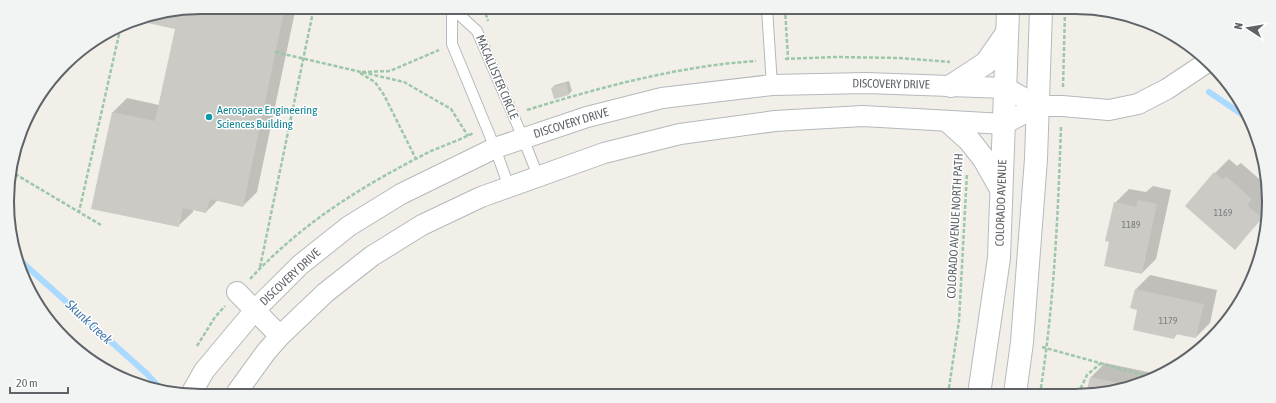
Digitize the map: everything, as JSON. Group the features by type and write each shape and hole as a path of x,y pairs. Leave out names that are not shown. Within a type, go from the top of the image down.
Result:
{"main road":[{"name":"COLORADO AVENUE","path":"980,389 998,258 1008,14"},
{"path":"1016,389 1022,342 1036,159 1041,14"},
{"path":"951,86 986,63 1007,33"},
{"path":"949,122 969,140 984,159 1001,189"}],"street":[{"path":"239,389 266,352 280,336 325,293 372,256 422,225 481,197 604,153 673,136 775,121 863,116 1004,124 1038,106 1062,106 1109,110 1138,104 1168,89 1203,65"},
{"name":"DISCOVERY DRIVE","path":"194,389 204,371 255,310 300,265 349,226 401,194 495,148 523,138 587,117 662,98 772,85 866,83 1006,88 1038,106"},
{"path":"237,292 280,336"}],"lane":[{"name":"MACALLISTER CIRCLE","path":"452,14 452,44 487,127 509,187"},
{"name":"MACALLISTER CIRCLE","path":"459,14 477,31 538,176"},
{"path":"767,14 772,85"}],"path":[{"path":"260,268 313,14"},
{"path":"486,14 489,23"},
{"path":"785,14 788,58"},
{"path":"1041,389 1048,348 1058,223 1065,14"},
{"path":"79,212 119,33"},
{"path":"358,72 390,71 452,44"},
{"path":"275,52 404,82 451,109 468,136"},
{"path":"358,72 375,82 384,95 416,159"},
{"path":"513,116 527,110"},
{"path":"197,347 215,317 237,292 260,268 307,225 356,192 416,159 487,127"},
{"name":"COLORADO AVENUE NORTH PATH","path":"949,389 958,320 967,171"},
{"path":"16,175 102,225"},
{"path":"1022,342 1145,375"},
{"path":"1080,389 1087,375 1101,363"}],"building":[{"name":"Aerospace Engineering Sciences Building","path":"189,14 284,14 243,207 210,199 206,213 183,208 179,227 91,209 112,112 155,121 175,29 145,23"},
{"path":"566,83 569,95 554,99 551,88"},
{"path":"1214,172 1223,180 1226,176 1252,199 1247,205 1261,217 1235,250 1185,206"},
{"path":"1138,200 1157,204 1142,274 1104,266 1109,242 1105,241 1114,202 1136,207"},
{"path":"1135,289 1204,304 1196,338 1175,334 1174,339 1133,330 1137,310 1130,308"},
{"path":"1090,377 1121,383 1111,385 1087,389"}],"waterway":[{"path":"1209,92 1240,113"},
{"name":"Skunk Creek","path":"25,265 156,383"}],"place":[{"name":"Aerospace Engineering Sciences Building","path":"209,117"}]}
